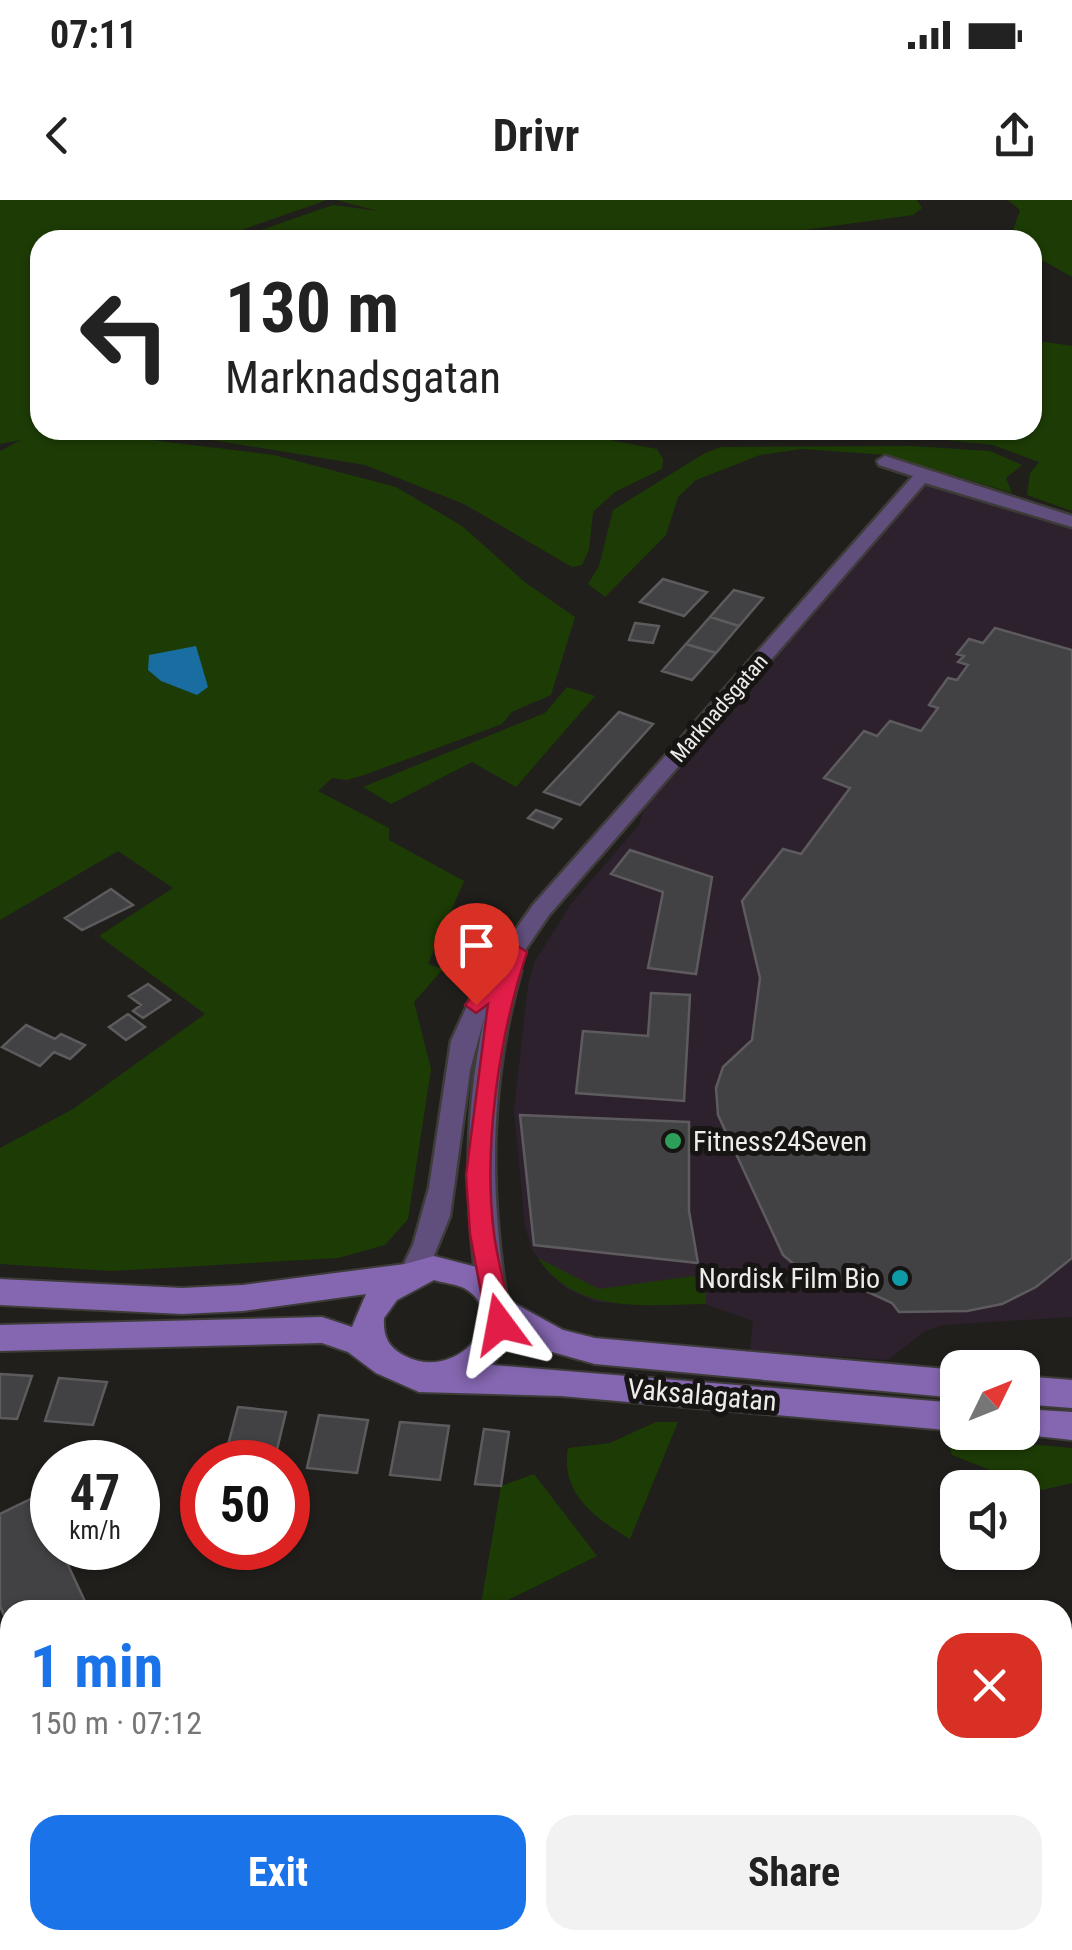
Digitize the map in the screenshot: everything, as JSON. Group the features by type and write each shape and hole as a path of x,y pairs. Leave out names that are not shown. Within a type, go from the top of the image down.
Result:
{"main road":[{"path":"0,1292 182,1302 244,1298 451,1270 481,1282 496,1302 497,1338 478,1363 446,1376 424,1378 359,1344 322,1330 0,1338"},
{"path":"387,1362 369,1333 370,1316 387,1286 408,1274"},
{"name":"Vaksalagatan","path":"496,1302 556,1341 595,1351 940,1382"},
{"name":"Vaksalagatan","path":"446,1376 561,1382 940,1416"},
{"path":"1040,1391 1072,1394"},
{"path":"1040,1423 1072,1426"}],"street":[{"path":"885,461 1072,522"},
{"name":"Marknadsgatan","path":"408,1274 427,1248 442,1196 463,1038 476,1005 552,898 919,479 933,474"},
{"name":"Marknadsgatan","path":"496,1302 482,1234 478,1175 492,1041 500,998 516,952"}],"shaded area":[{"path":"937,481 1072,528 1072,1317 943,1325 925,1331 888,1360 750,1350 753,1321 705,1304 596,1302 567,1289 548,1272 533,1251 525,1227 514,1111 528,985 535,961 571,904 639,825 646,803 924,483"}],"green space":[{"path":"0,200 327,200 241,230 30,230 30,440 152,440 274,455 396,487 462,526 526,583 575,617 551,695 512,712 502,724 367,774 347,780 332,778 318,791 389,828 389,840 464,881 428,964 443,969 414,1002 431,1069 408,1219 385,1245 338,1258 111,1271 0,1264 0,1148 73,1109 205,1014 99,936 173,888 118,851 0,920 0,451 21,440 0,444"},
{"path":"336,200 917,200 922,208 913,215 803,230 261,230 333,205 378,211"},
{"path":"1008,200 1072,200 1072,277 1042,260 1042,230 1013,230 1020,210"},
{"path":"1042,341 1072,346 1072,511 1027,495 1030,473 1039,462 993,445 944,440 1042,440"},
{"path":"212,440 609,440 657,449 663,459 662,469 615,492 593,512 589,550 582,565 572,567 464,504 365,465"},
{"path":"911,446 990,451 1022,465 1006,478 1012,493 887,455 802,449 760,455 696,480 678,497 666,535 605,597 588,584 599,566 613,510 705,453 721,447"},
{"path":"567,687 595,696 516,787 472,762 391,804 363,787 545,713"},
{"path":"538,1258 599,1289 693,1276 706,1284 706,1304 636,1305 592,1298 554,1276"},
{"path":"656,1422 678,1422 630,1539 593,1513 575,1491 569,1478 568,1448 610,1443"},
{"path":"1040,1445 1072,1448 1072,1483 1042,1490 1040,1470 991,1470 952,1455 950,1450 1040,1450"},
{"path":"534,1474 597,1556 508,1600 482,1600 501,1486"}],"water":[{"path":"196,646 208,687 197,695 161,681 148,670 149,655"}],"building":[{"path":"663,579 707,592 684,616 640,602"},
{"path":"734,590 763,598 739,626 710,617"},
{"path":"710,617 739,626 716,653 686,644"},
{"path":"635,623 659,626 653,643 629,640"},
{"path":"995,628 1072,650 1072,1258 1036,1287 1002,1304 967,1311 899,1312 892,1303 825,1272 803,1272 783,1255 718,1115 716,1088 723,1067 752,1040 760,978 742,901 783,849 801,854 850,788 824,778 864,731 877,736 890,721 921,731 938,708 929,705 935,696 948,678 957,680 968,665 958,662 964,656 957,654 969,639 983,643"},
{"path":"686,644 716,653 692,680 662,671"},
{"path":"619,712 653,724 580,805 544,792"},
{"path":"536,810 561,819 553,828 528,818"},
{"path":"630,850 712,877 696,974 648,968 663,892 611,874"},
{"path":"111,889 133,905 82,930 65,918"},
{"path":"148,984 170,1000 143,1018 133,1011 141,1005 129,996"},
{"path":"651,993 690,995 684,1101 576,1093 583,1031 648,1036"},
{"path":"128,1014 145,1027 126,1040 109,1027"},
{"path":"26,1025 55,1039 61,1034 85,1045 70,1059 54,1052 40,1066 2,1047"},
{"path":"520,1115 689,1122 689,1211 698,1263 534,1245"},
{"path":"0,1374 32,1376 17,1419 0,1418"},
{"path":"59,1378 107,1382 93,1425 45,1421"},
{"path":"238,1407 286,1412 279,1440 229,1440"},
{"path":"319,1415 368,1420 357,1473 310,1468"},
{"path":"400,1422 449,1426 440,1480 390,1475"},
{"path":"484,1429 509,1432 501,1486 475,1484"},
{"path":"30,1499 30,1570 70,1570 84,1600 0,1600 0,1514"}],"place":[{"name":"Fitness24Seven","path":"673,1141"},
{"name":"Nordisk Film Bio","path":"900,1278"}],"route":[{"path":"476,1005 516,952 500,998 492,1041 478,1175 482,1234 500,1324"}]}
